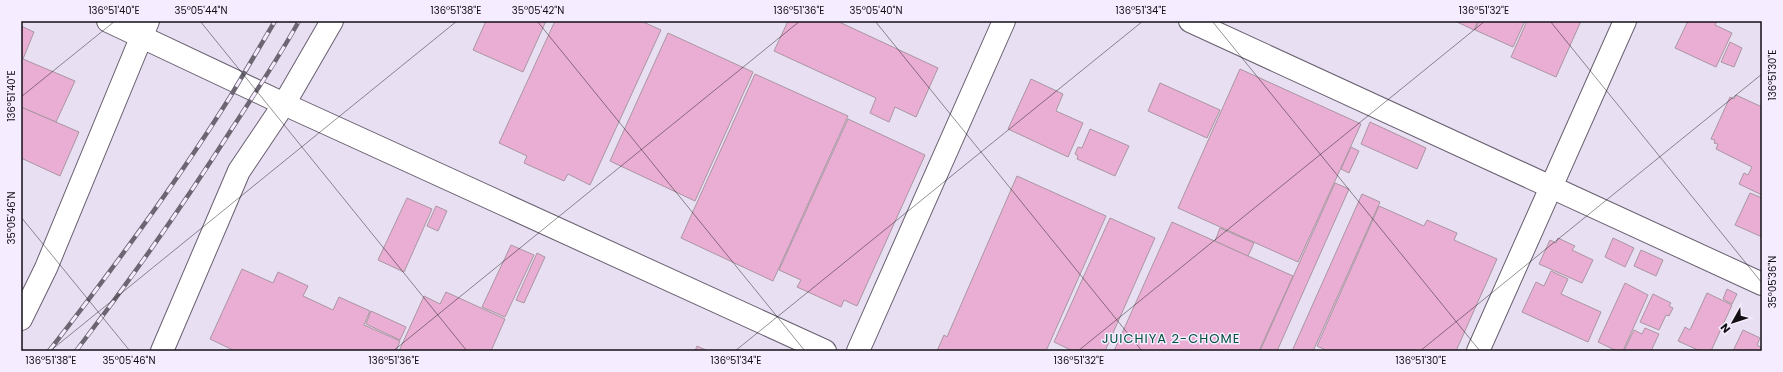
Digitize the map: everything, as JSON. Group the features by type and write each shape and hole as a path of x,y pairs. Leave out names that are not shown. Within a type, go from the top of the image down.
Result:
{"street":[{"path":"108,21 145,29 284,104 825,351"},
{"path":"162,351 239,170 284,104 332,21"},
{"path":"858,351 1004,21"},
{"path":"1190,21 1762,284"},
{"path":"1478,351 1625,21"},
{"path":"21,319 46,268 145,29"}],"building":[{"path":"486,21 546,21 523,72 473,50"},
{"path":"555,21 641,21 661,30 590,185 568,174 564,181 524,163 527,156 499,143"},
{"path":"788,21 837,21 938,68 916,117 895,107 889,122 870,113 876,98 774,51"},
{"path":"1455,21 1478,21 1474,30"},
{"path":"1479,21 1525,21 1513,47 1475,30"},
{"path":"1527,21 1581,21 1556,77 1511,57"},
{"path":"1688,21 1717,21 1715,25 1732,33 1716,67 1675,48"},
{"path":"21,26 34,32 23,59 75,81 56,122 21,107"},
{"path":"668,33 753,72 695,201 610,161"},
{"path":"1730,42 1742,48 1734,67 1721,62"},
{"path":"1240,69 1361,124 1298,262 1178,208"},
{"path":"755,74 848,116 773,281 681,238"},
{"path":"1031,79 1063,94 1056,111 1083,123 1068,157 1008,129"},
{"path":"1160,83 1220,110 1207,138 1148,111"},
{"path":"1736,95 1762,107 1762,195 1739,184 1744,173 1748,175 1752,167 1716,149 1718,144 1714,143 1715,140 1711,139 1730,97 1734,99"},
{"path":"21,107 79,132 60,176 21,158"},
{"path":"848,119 925,155 857,306 844,300 841,307 797,287 801,280 779,270"},
{"path":"1370,122 1426,148 1417,169 1361,144"},
{"path":"1090,129 1129,146 1115,176 1077,159 1078,156 1075,154 1078,147 1082,148"},
{"path":"1351,147 1359,151 1349,173 1341,169"},
{"path":"1017,176 1106,216 1046,351 937,351 944,335 947,337"},
{"path":"1335,183 1349,189 1277,351 1260,351"},
{"path":"1750,193 1762,198 1762,237 1735,225"},
{"path":"1362,194 1380,202 1313,351 1292,351"},
{"path":"407,198 432,209 404,272 378,260"},
{"path":"436,206 447,211 438,231 427,226"},
{"path":"1379,206 1424,226 1427,220 1457,233 1454,240 1497,259 1456,351 1328,351 1317,346"},
{"path":"1110,218 1155,238 1105,351 1073,351 1054,342"},
{"path":"1172,222 1293,276 1259,351 1114,351"},
{"path":"1220,228 1254,243 1248,256 1215,241"},
{"path":"1558,238 1575,246 1572,250 1593,260 1582,283 1539,264 1550,240 1556,243"},
{"path":"1613,238 1634,248 1625,267 1605,257"},
{"path":"511,245 534,255 505,317 482,307"},
{"path":"1641,250 1663,260 1656,276 1634,266"},
{"path":"537,253 545,257 524,303 516,300"},
{"path":"242,269 273,283 278,272 308,286 303,296 333,310 339,297 370,311 364,325 400,341 396,351 235,351 210,339"},
{"path":"1551,271 1568,279 1561,294 1601,312 1588,342 1522,312 1536,282 1544,286"},
{"path":"1625,283 1648,295 1623,351 1617,351 1598,342"},
{"path":"1727,289 1737,294 1732,304 1723,299"},
{"path":"446,292 505,319 491,351 399,351 424,296 440,304"},
{"path":"1707,293 1732,305 1711,351 1700,351 1678,341 1685,327 1690,330"},
{"path":"1653,294 1671,303 1669,306 1673,308 1669,316 1666,315 1659,330 1640,322"},
{"path":"371,311 406,327 400,340 366,324"},
{"path":"1645,328 1659,334 1651,351 1624,351 1634,330 1642,334"},
{"path":"1743,330 1760,338 1757,345 1762,348 1762,351 1733,351"},
{"path":"697,346 708,351 695,351"}],"railway":[{"path":"49,351 120,258 188,162 230,97 275,21"},
{"path":"76,351 117,296 196,184 267,74 299,21"}],"district":[{"name":"JUICHIYA 2-CHOME","path":"1171,338"}]}
